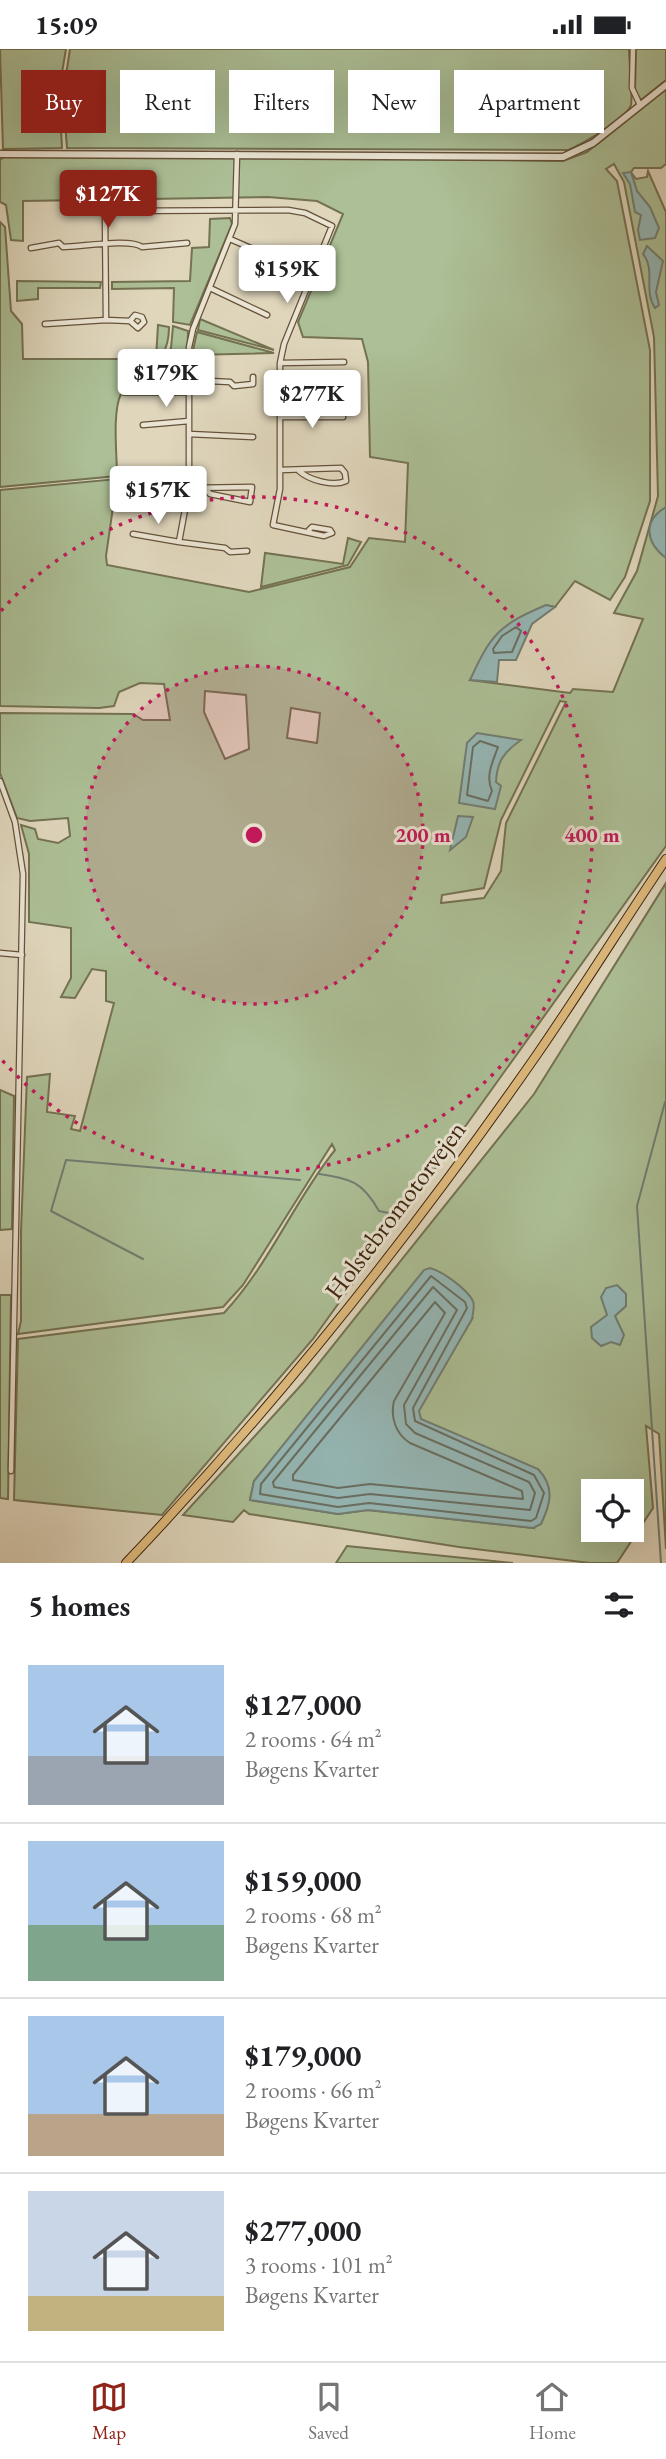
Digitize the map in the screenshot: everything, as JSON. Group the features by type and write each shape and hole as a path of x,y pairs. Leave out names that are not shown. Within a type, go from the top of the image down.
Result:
{"highway":[{"name":"Holstebromotorvejen","path":"126,1563 210,1474 389,1256 538,1052 666,859"}],"street":[{"path":"633,49 632,87 635,99 640,105"},
{"path":"0,154 563,156 593,143 666,85"},
{"path":"179,542 189,488 189,380 193,329 230,239 236,210 237,153"},
{"path":"106,320 105,244 108,211 288,210 305,213 332,226 284,344 280,363 280,470 274,525 309,530 324,536 332,533 330,530 312,527 309,530"},
{"path":"230,239 269,256 287,268"},
{"path":"31,248 46,243 59,243 63,247 136,242 142,247 156,247 162,243 187,243"},
{"path":"210,288 267,315"},
{"path":"45,324 131,321"},
{"path":"280,363 344,362"},
{"path":"189,380 230,382 234,386 253,384 253,377"},
{"path":"280,418 343,417"},
{"path":"143,425 189,421"},
{"path":"189,435 253,437"},
{"path":"280,470 341,468 346,481 340,484 307,478 299,471"},
{"path":"142,484 143,474 189,475"},
{"path":"189,488 252,487 250,502 210,495 205,488"},
{"path":"133,534 225,548 230,552 247,551"},
{"path":"0,781 20,848 22,955 11,1471"},
{"path":"0,953 22,955"}],"green space":[{"path":"0,49 66,49 62,70 21,70 21,133 61,133 62,148 3,149"},
{"path":"70,49 629,49 631,105 604,130 604,70 454,70 454,133 599,133 568,150 67,148 66,133 106,133 106,70 67,70"},
{"path":"636,49 666,49 666,80 641,100 635,92"},
{"path":"666,89 666,164 661,168 634,168 631,172 636,179 647,177 648,171 666,212 666,846 313,1339 162,1515 14,1500 18,1339 224,1313 255,1274 335,1150 332,1144 243,1285 223,1307 18,1334 21,1321 21,1231 27,1077 50,1074 47,1112 75,1116 71,1129 80,1131 114,1003 106,1001 106,971 92,969 75,998 61,997 71,978 71,928 29,922 29,854 21,825 35,829 38,839 58,843 70,836 68,818 30,821 17,818 0,773 0,713 133,714 143,720 170,720 164,684 140,683 119,692 114,706 0,706 0,490 117,479 107,565 249,592 350,567 369,538 405,542 408,463 370,457 368,362 362,339 303,337 298,322 343,214 317,201 268,197 23,201 23,241 11,240 6,205 0,202 0,160 4,157 206,155 563,161 587,152","holes":["614,164 624,182 654,337 658,496 637,571 614,613 643,619 613,692 573,689 570,693 470,680 546,605 555,607 575,581 610,600 625,577 650,501 650,350 617,181 606,169","205,691 246,695 249,749 225,759 204,712","560,701 566,702 506,823 501,871 484,898 441,903 442,895 484,888 501,820","291,708 320,713 317,743 287,738"]},
{"path":"230,218 232,224 190,325 173,322 174,288 112,289 112,282 190,281 192,248 209,247 210,219"},
{"path":"0,222 5,227 11,311 22,324 23,359 156,359 158,325 169,327 164,352 158,360 127,384 118,402 117,476 0,487"},
{"path":"17,281 101,282 100,288 38,288 38,299 17,301"},
{"path":"200,319 274,350 198,330"},
{"path":"173,326 188,331 186,395 124,395 162,363 171,348"},
{"path":"197,332 274,353 192,355"},
{"path":"348,538 361,542 348,565 261,587 265,553 343,564"},
{"path":"666,883 666,1549 659,1434 646,1426 653,1508 644,1522 644,1479 581,1479 581,1542 631,1542 617,1563 590,1563 459,1547 249,1514 244,1510 233,1522 183,1515 303,1383 534,1094","holes":["472,1319 418,1411 421,1419 533,1528 368,1510 338,1514 250,1500 254,1481 360,1351"]},
{"path":"0,1090 14,1096 12,1229 0,1230"},
{"path":"0,1295 11,1295 8,1499 0,1498"},
{"path":"347,1546 513,1563 336,1563"}],"water":[{"path":"631,172 637,191 650,207 659,228 655,238 640,240 638,230 641,215 635,212 630,184 623,173"},
{"path":"647,246 663,261 656,292 659,305 655,308 650,295 649,267 643,254"},
{"path":"666,507 666,558 654,546 650,525"},
{"path":"546,605 555,607 532,624 516,660 499,660 497,682 470,680 484,652 498,633 517,619"},
{"path":"477,733 521,740 506,753 498,768 496,782 501,786 495,809 459,803 467,743"},
{"path":"458,816 473,817 466,837 450,850"},
{"path":"430,1268 460,1286 470,1296 474,1307 472,1319 419,1411 421,1419 538,1469 547,1482 550,1495 541,1524 533,1528 368,1510 338,1514 250,1500 254,1481 424,1270"},
{"path":"617,1285 626,1294 626,1306 615,1316 624,1335 620,1345 611,1342 601,1346 592,1338 591,1327 607,1315 601,1297 606,1288"}],"waterway":[{"path":"661,1563 637,1206 665,1102"},
{"path":"143,1259 51,1211 66,1160 300,1180"},
{"path":"319,1174 355,1183 367,1193 379,1211 389,1213"}]}
